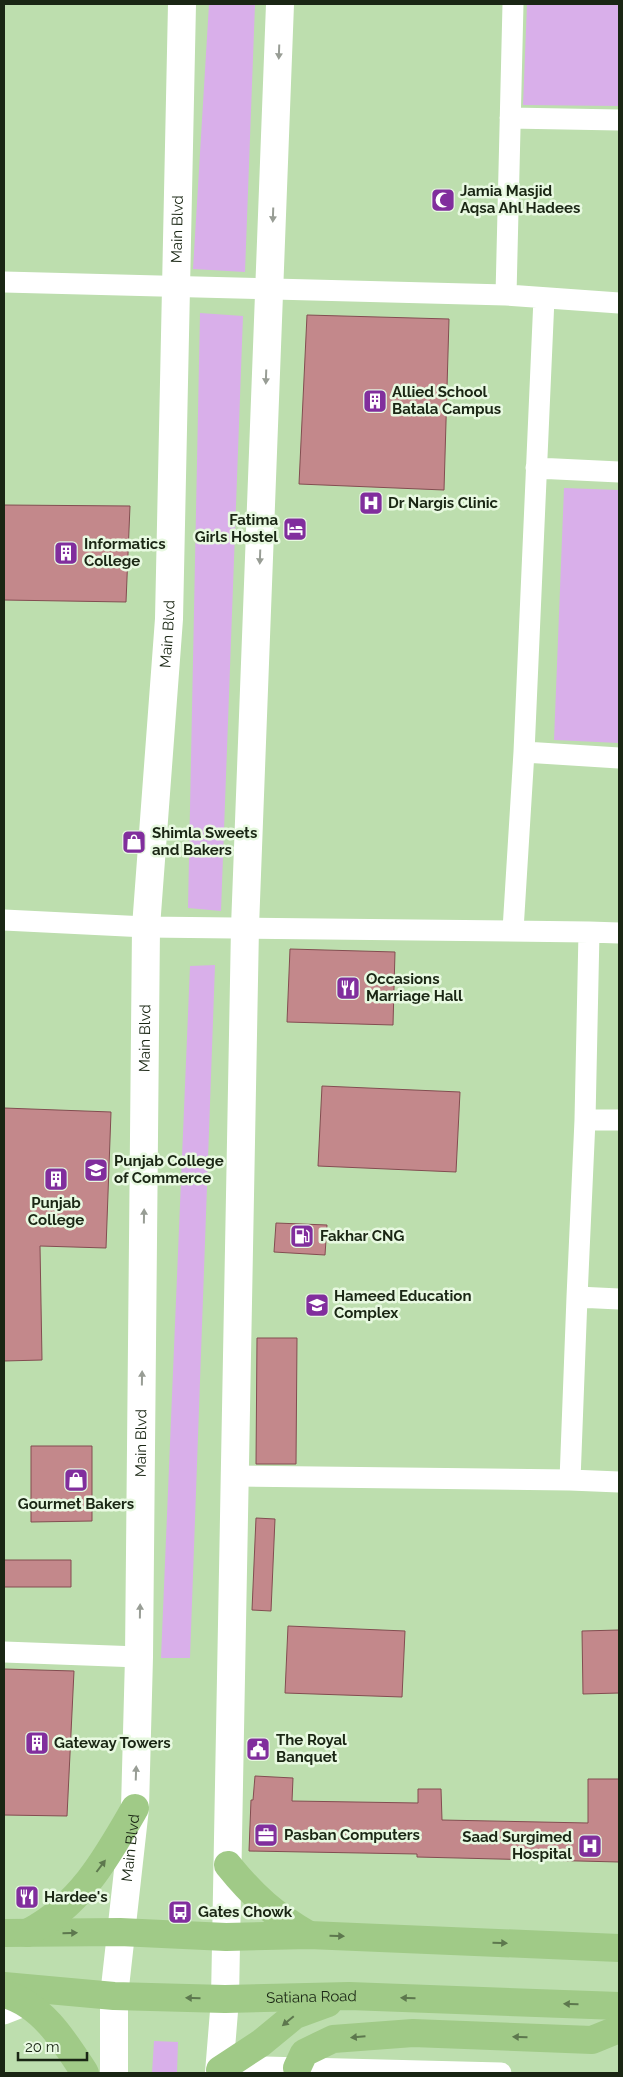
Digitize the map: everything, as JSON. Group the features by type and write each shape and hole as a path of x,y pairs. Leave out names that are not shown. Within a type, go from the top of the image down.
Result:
{"main road":[{"name":"Main Blvd","path":"114,2073 114,1996 135,1808 139,1657 146,927 169,619 182,4"},
{"path":"227,2072 225,1998 245,927 280,4"},
{"path":"15,1933 40,1927 74,1899 103,1864 135,1808"},
{"path":"228,1866 254,1897 282,1920 309,1935"},
{"path":"15,1933 120,1932 226,1937 309,1935 619,1948"},
{"name":"Satiana Road","path":"4,1986 114,1996 225,1998 348,1996 619,2006"},
{"path":"227,2072 296,2015 348,1996"},
{"path":"11,2005 56,2030 85,2073"},
{"path":"297,2068 304,2053 333,2039 414,2033 592,2040 619,2029"}],"street":[{"path":"506,295 513,4"},
{"path":"510,118 619,120"},
{"path":"4,282 506,295 619,303"},
{"path":"513,930 524,752 544,298"},
{"path":"536,468 619,472"},
{"path":"524,752 619,758"},
{"path":"4,920 146,927 513,930 619,933"},
{"path":"570,1480 585,1120 589,932"},
{"path":"585,1120 619,1120"},
{"path":"577,1297 619,1298"},
{"path":"236,1476 619,1482"},
{"path":"4,1652 139,1657"},
{"path":"227,2072 264,2067 501,2073"}],"shaded area":[{"path":"209,4 255,4 245,272 193,269"},
{"path":"527,4 619,4 619,106 523,105"},
{"path":"200,313 243,316 221,911 188,908"},
{"path":"564,488 619,490 619,743 554,740"},
{"path":"215,965 190,1658 161,1658 190,966"},
{"path":"154,2041 178,2042 177,2073 152,2073"}],"building":[{"name":"Allied School Batala Campus","path":"307,315 449,319 444,490 299,484"},
{"name":"Informatics College","path":"4,505 130,506 126,602 4,600"},
{"path":"290,949 395,952 393,1025 287,1022"},
{"path":"322,1086 460,1092 456,1172 318,1166"},
{"name":"Punjab College","path":"4,1108 111,1112 106,1248 40,1246 42,1360 4,1361"},
{"path":"276,1223 327,1225 325,1255 274,1252"},
{"path":"257,1338 297,1338 296,1464 256,1464"},
{"path":"31,1446 92,1446 92,1521 31,1522"},
{"path":"256,1518 275,1519 271,1611 252,1610"},
{"path":"4,1560 71,1560 71,1587 4,1587"},
{"path":"288,1626 405,1631 402,1697 285,1693"},
{"path":"619,1630 619,1693 583,1694 582,1631"},
{"name":"Gateway Towers","path":"4,1669 74,1671 67,1816 4,1815"},
{"path":"255,1776 293,1778 292,1801 418,1803 418,1789 441,1789 442,1820 588,1823 588,1779 619,1779 619,1862 417,1857 417,1854 249,1851 251,1800 253,1800"}],"place":[{"name":"Jamia Masjid Aqsa Ahl Hadees","path":"443,200"},
{"name":"Allied School Batala Campus","path":"375,401"},
{"name":"Dr Nargis Clinic","path":"371,503"},
{"name":"Fatima Girls Hostel","path":"295,529"},
{"name":"Informatics College","path":"66,553"},
{"name":"Shimla Sweets and Bakers","path":"134,842"},
{"name":"Occasions Marriage Hall","path":"348,988"},
{"name":"Punjab College of Commerce","path":"96,1170"},
{"name":"Punjab College","path":"56,1179"},
{"name":"Fakhar CNG","path":"302,1236"},
{"name":"Hameed Education Complex","path":"317,1305"},
{"name":"Gourmet Bakers","path":"76,1480"},
{"name":"Gateway Towers","path":"37,1743"},
{"name":"The Royal Banquet","path":"258,1749"},
{"name":"Pasban Computers","path":"266,1835"},
{"name":"Saad Surgimed Hospital","path":"590,1846"},
{"name":"Hardee's","path":"27,1897"},
{"name":"Gates Chowk","path":"180,1912"}]}
